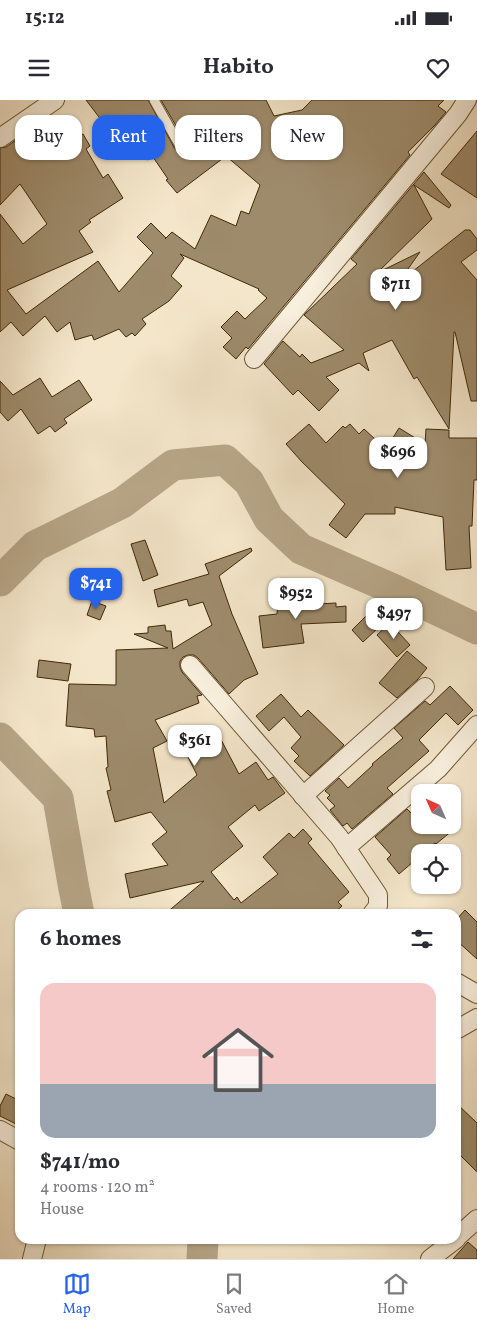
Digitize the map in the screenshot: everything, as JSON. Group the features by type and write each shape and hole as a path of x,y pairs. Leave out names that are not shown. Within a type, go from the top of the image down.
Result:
{"street":[{"path":"0,138 55,100"},
{"path":"254,359 458,114 467,100"},
{"path":"190,665 339,837 378,895 378,906 376,909"},
{"path":"303,796 425,687"},
{"path":"346,848 438,769 477,724"},
{"path":"461,985 477,994"},
{"path":"461,1027 477,1018"},
{"path":"0,1130 15,1138"},
{"path":"461,1233 477,1219"},
{"path":"32,1259 36,1244"},
{"path":"430,1259 449,1244"}],"lane":[{"path":"154,100 175,137"}],"building":[{"path":"86,100 148,100 156,115 97,115"},
{"path":"161,100 266,100 274,115 271,115 271,160 343,160 343,115 279,115 302,110 312,100 444,100 438,106 446,112 408,152 410,155 248,349 246,347 236,359 223,347 232,338 221,327 237,311 245,319 267,298 259,289 180,254 184,258 171,276 182,286 169,301 142,319 146,324 135,336 132,333 126,337 119,329 94,340 92,335 75,340 70,322 57,332 45,316 23,336 11,322 0,332 0,214 23,244 47,224 20,184 0,205 0,148 6,147 15,141 15,160 82,160 83,134 90,146 86,149 103,178 108,174 123,198 89,220 91,222 79,231 93,252 7,290 26,314 98,261 119,292 153,253 137,237 151,223 166,238 172,232 195,249 211,215 236,226 241,211 249,214 260,185 231,160 261,160 261,115 175,115 175,124"},
{"path":"165,131 175,149 175,160 221,160 177,193 166,180 168,179 155,160 165,160"},
{"path":"477,131 477,198 441,174"},
{"path":"424,172 451,205 449,208 414,185 432,219 377,273 420,252 398,283 465,230 470,230 477,239 477,250 461,262 477,280 477,401 471,401 454,332 449,429 417,377 414,379 392,340 363,353 369,371 359,363 326,377 339,390 319,411 298,390 293,395 264,364 283,341 300,357 302,354 311,363 344,350 304,315 357,264 351,259"},
{"path":"40,378 52,397 79,380 92,400 64,419 67,423 55,432 50,426 38,434 21,409 8,421 0,412 0,381 13,395"},
{"path":"309,424 326,443 343,426 345,428 350,424 359,434 364,429 386,449 399,428 425,444 426,429 449,430 449,438 477,438 477,480 474,480 472,526 469,526 471,568 446,570 443,517 395,507 395,514 365,514 346,538 329,525 345,504 286,444"},
{"path":"145,540 158,575 143,581 131,544"},
{"path":"251,548 252,551 219,576 232,614 258,674 244,680 229,694 194,655 183,657 180,661 182,672 202,695 197,696 199,703 155,720 167,741 153,748 164,803 197,775 181,743 194,736 197,740 216,730 239,774 256,762 268,780 273,777 285,793 259,811 255,805 228,827 243,846 211,872 234,900 237,897 241,903 278,874 263,857 289,833 294,838 303,829 312,839 308,843 349,892 338,902 342,906 339,909 171,909 204,881 130,898 125,874 168,865 152,844 167,832 151,812 115,822 107,791 111,790 106,768 108,767 106,736 95,737 94,729 66,726 69,684 116,685 116,650 168,648 134,634 148,633 148,627 165,625 166,631 171,631 173,649 212,625 203,602 189,606 187,599 158,607 154,590 209,574 205,564"},
{"path":"279,588 294,588 293,598 299,599 299,605 336,603 336,607 346,606 346,622 301,624 304,643 263,648 259,616 277,614"},
{"path":"92,601 106,606 100,620 87,615"},
{"path":"366,616 378,628 363,642 352,630"},
{"path":"390,623 410,645 397,657 377,635"},
{"path":"407,651 427,668 397,698 379,683"},
{"path":"39,660 71,664 68,681 37,677"},
{"path":"450,686 473,710 458,725 446,713 419,740 429,751 387,788 393,794 352,829 347,823 343,826 330,810 335,806 327,798 330,795 325,791 339,778 348,788 372,764 403,738 394,728 425,701 430,705"},
{"path":"281,694 301,717 308,710 344,745 310,776 294,761 299,756 291,748 301,737 284,717 269,731 256,716"},
{"path":"407,809 411,813 411,834 448,834 436,844 411,844 411,864 399,874 387,859 391,855 375,837"},
{"path":"465,910 477,922 477,959 461,945 461,914"},
{"path":"6,1094 15,1098 15,1124 0,1116 0,1106"},
{"path":"461,1108 477,1123 477,1172 461,1156"},
{"path":"468,1242 477,1250 477,1259 453,1259"}],"waterway":[{"path":"0,581 35,546 122,503 173,465 225,460 249,482 269,519 301,549 395,590 477,629"},
{"path":"0,738 58,798 78,909"},
{"path":"202,1259 203,1244"}]}
